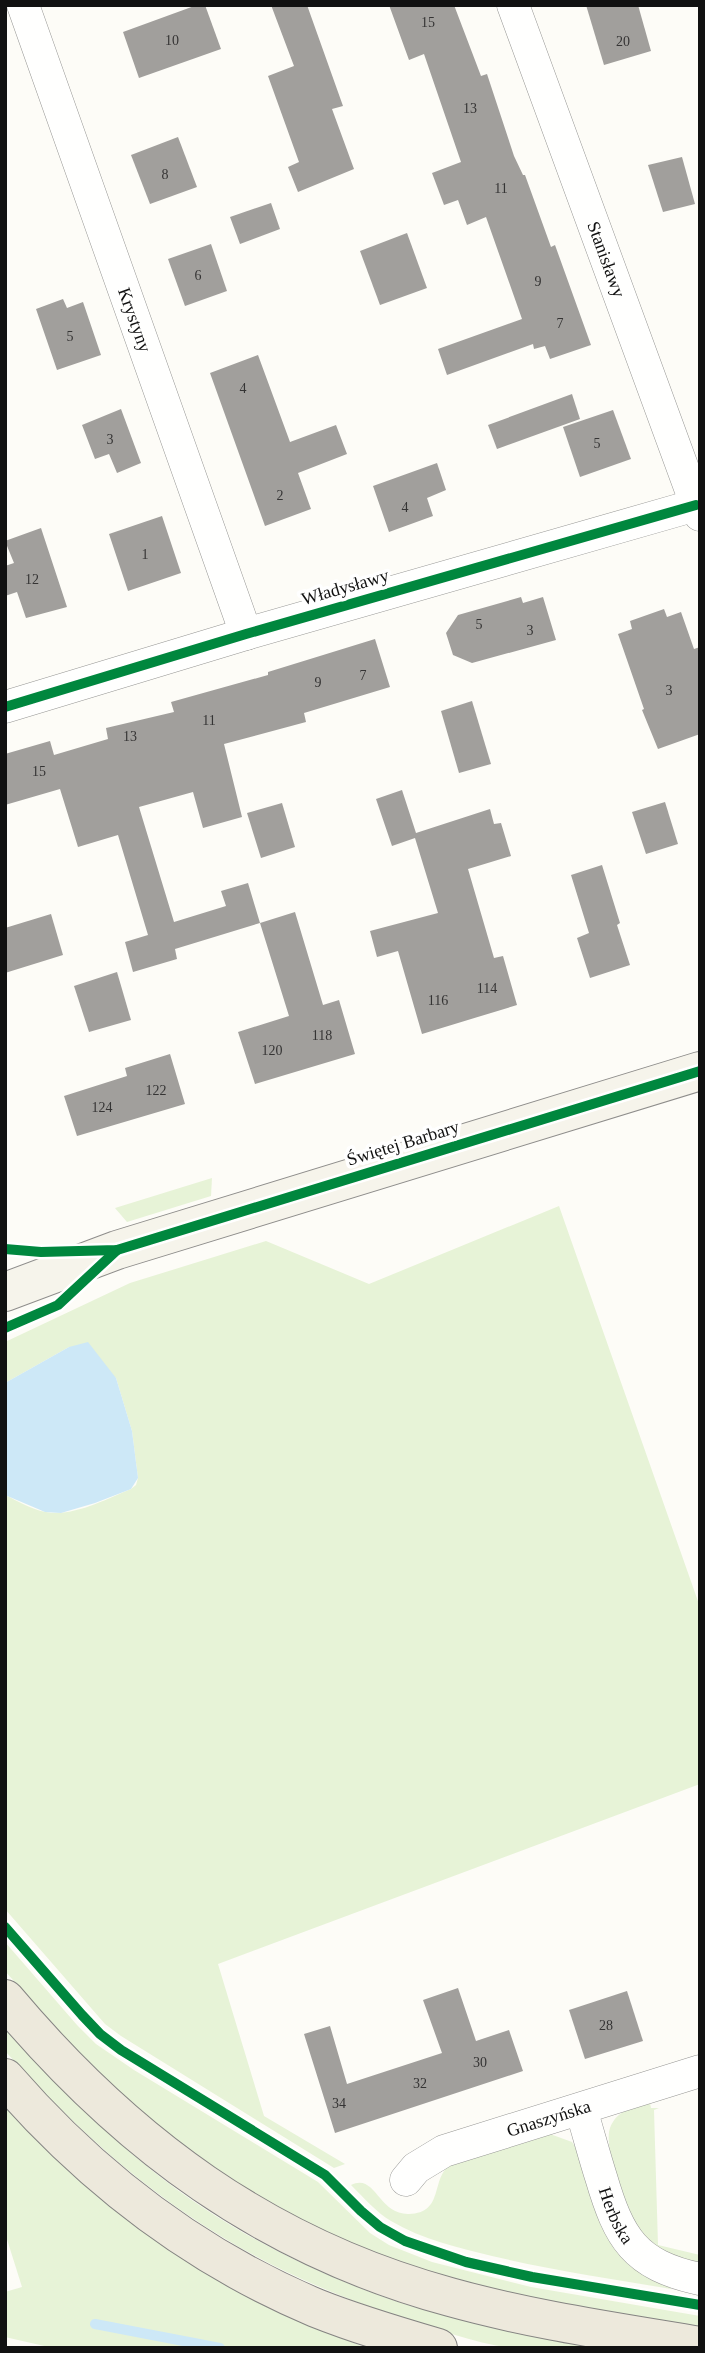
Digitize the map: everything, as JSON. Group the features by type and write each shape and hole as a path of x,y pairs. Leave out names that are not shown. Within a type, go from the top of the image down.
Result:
{"main road":[{"path":"5,1999 58,2059 137,2134 226,2199 327,2255 450,2297 565,2323 700,2346"},
{"path":"5,2078 33,2110 125,2195 213,2256 318,2308 376,2330 439,2348"}],"street":[{"name":"Krystyny","path":"23,5 246,634"},
{"name":"Stanisławy","path":"513,5 698,510"},
{"name":"Władysławy","path":"5,707 246,634 698,510"},
{"name":"Świętej Barbary","path":"5,1292 117,1250 700,1070"},
{"name":"Gnaszyńska","path":"406,2180 416,2168 443,2151 700,2071"},
{"name":"Herbska","path":"581,2109 610,2207 627,2240 640,2254 656,2265 677,2274 700,2278"}],"green space":[{"path":"212,1178 211,1196 127,1222 115,1208"},
{"path":"559,1206 700,1607 700,1784 218,1964 264,2116 345,2164 334,2168 105,2024 5,1909 5,1495 41,1511 68,1512 131,1489 138,1478 132,1431 116,1378 69,1347 5,1383 5,1342 130,1283 266,1241 369,1284"},
{"path":"5,1942 96,2044 318,2182 370,2233 389,2245 432,2262 531,2287 700,2316 700,2328 546,2301 455,2281 372,2254 290,2216 213,2169 144,2116 107,2082 5,1971"},
{"path":"5,2029 77,2104 154,2172 213,2214 276,2251 343,2281 411,2306 480,2324 597,2348 512,2348 455,2335 340,2295 284,2271 232,2243 137,2178 93,2139 5,2051"},
{"path":"650,2103 651,2108 659,2108 654,2110 658,2245 700,2255 700,2267 667,2254 645,2239 628,2212 617,2181 610,2150 610,2128 621,2113"},
{"path":"5,2106 341,2338 367,2348 53,2348 5,2337 5,2292 22,2287 5,2233"},
{"path":"550,2134 572,2142 671,2289 537,2266 440,2242 391,2221 351,2185 366,2185 399,2213 420,2212 428,2208 433,2201 441,2178 451,2164"}],"water":[{"path":"88,1342 116,1378 132,1431 138,1478 131,1489 95,1503 61,1513 45,1512 5,1495 5,1383 69,1347"}],"building":[{"path":"197,5 205,5 221,49 139,78 123,32"},
{"path":"271,5 307,5 343,106 332,109 354,169 298,192 288,167 299,162 268,76 294,66"},
{"path":"389,5 454,5 481,76 487,74 514,156 525,175 551,247 555,245 591,345 550,359 545,346 534,349 533,344 447,375 438,349 522,319 486,217 467,225 458,200 444,205 432,173 461,162 424,54 409,60"},
{"path":"586,5 638,5 651,51 604,65"},
{"path":"178,137 197,187 150,204 131,155"},
{"path":"682,157 695,204 663,212 648,165"},
{"path":"271,203 280,229 240,244 230,217"},
{"path":"407,233 427,288 380,305 360,251"},
{"path":"211,244 227,291 185,306 168,259"},
{"path":"63,299 67,308 83,302 101,355 57,370 36,309"},
{"path":"258,355 290,442 336,425 347,454 298,473 311,509 265,526 210,373"},
{"path":"572,394 580,419 497,449 488,425"},
{"path":"121,409 141,463 117,473 109,454 95,459 82,425"},
{"path":"613,410 631,459 580,477 563,427"},
{"path":"437,463 446,490 427,498 433,516 389,532 373,486"},
{"path":"162,516 181,573 128,591 109,534"},
{"path":"41,528 67,607 26,618 17,592 5,596 5,566 14,563 5,541"},
{"path":"521,597 523,603 543,597 556,640 472,663 453,655 446,633 458,615"},
{"path":"664,609 667,617 681,612 694,649 700,647 700,734 658,749 642,710 644,709 618,634 632,629 630,621"},
{"path":"375,639 390,687 304,713 306,722 224,744 242,817 203,828 193,792 139,807 174,922 226,906 221,891 248,883 260,923 175,949 177,959 133,972 125,942 148,935 118,835 78,847 60,789 5,805 5,754 50,741 54,755 108,739 106,728 174,712 171,702 268,675 268,672"},
{"path":"472,701 491,764 459,773 441,711"},
{"path":"402,790 416,833 490,809 494,824 501,823 511,856 468,869 494,958 503,956 517,1005 422,1034 398,951 377,957 370,931 438,913 415,838 392,846 376,799"},
{"path":"665,802 678,844 646,854 632,812"},
{"path":"282,803 295,847 261,858 247,813"},
{"path":"602,865 630,965 590,978 577,938 589,933 571,875"},
{"path":"295,912 323,1005 339,1000 355,1054 255,1084 238,1032 289,1016 260,923"},
{"path":"51,914 63,955 5,973 5,928"},
{"path":"117,972 131,1020 89,1032 74,986"},
{"path":"170,1054 185,1104 77,1136 64,1096 127,1076 125,1068"},
{"path":"458,1988 476,2041 509,2030 523,2071 335,2133 304,2034 330,2026 347,2084 442,2053 423,2000"},
{"path":"627,1991 643,2041 585,2059 569,2010"}],"waterway":[{"path":"95,2324 220,2348"}],"cycle path":[{"path":"5,707 246,634 696,505"},
{"path":"5,1249 41,1252 117,1250 700,1071"},
{"path":"5,1328 58,1305 117,1250"},
{"path":"5,1927 100,2034 121,2050 325,2175 380,2227 405,2241 466,2262 532,2277 700,2305"}]}
